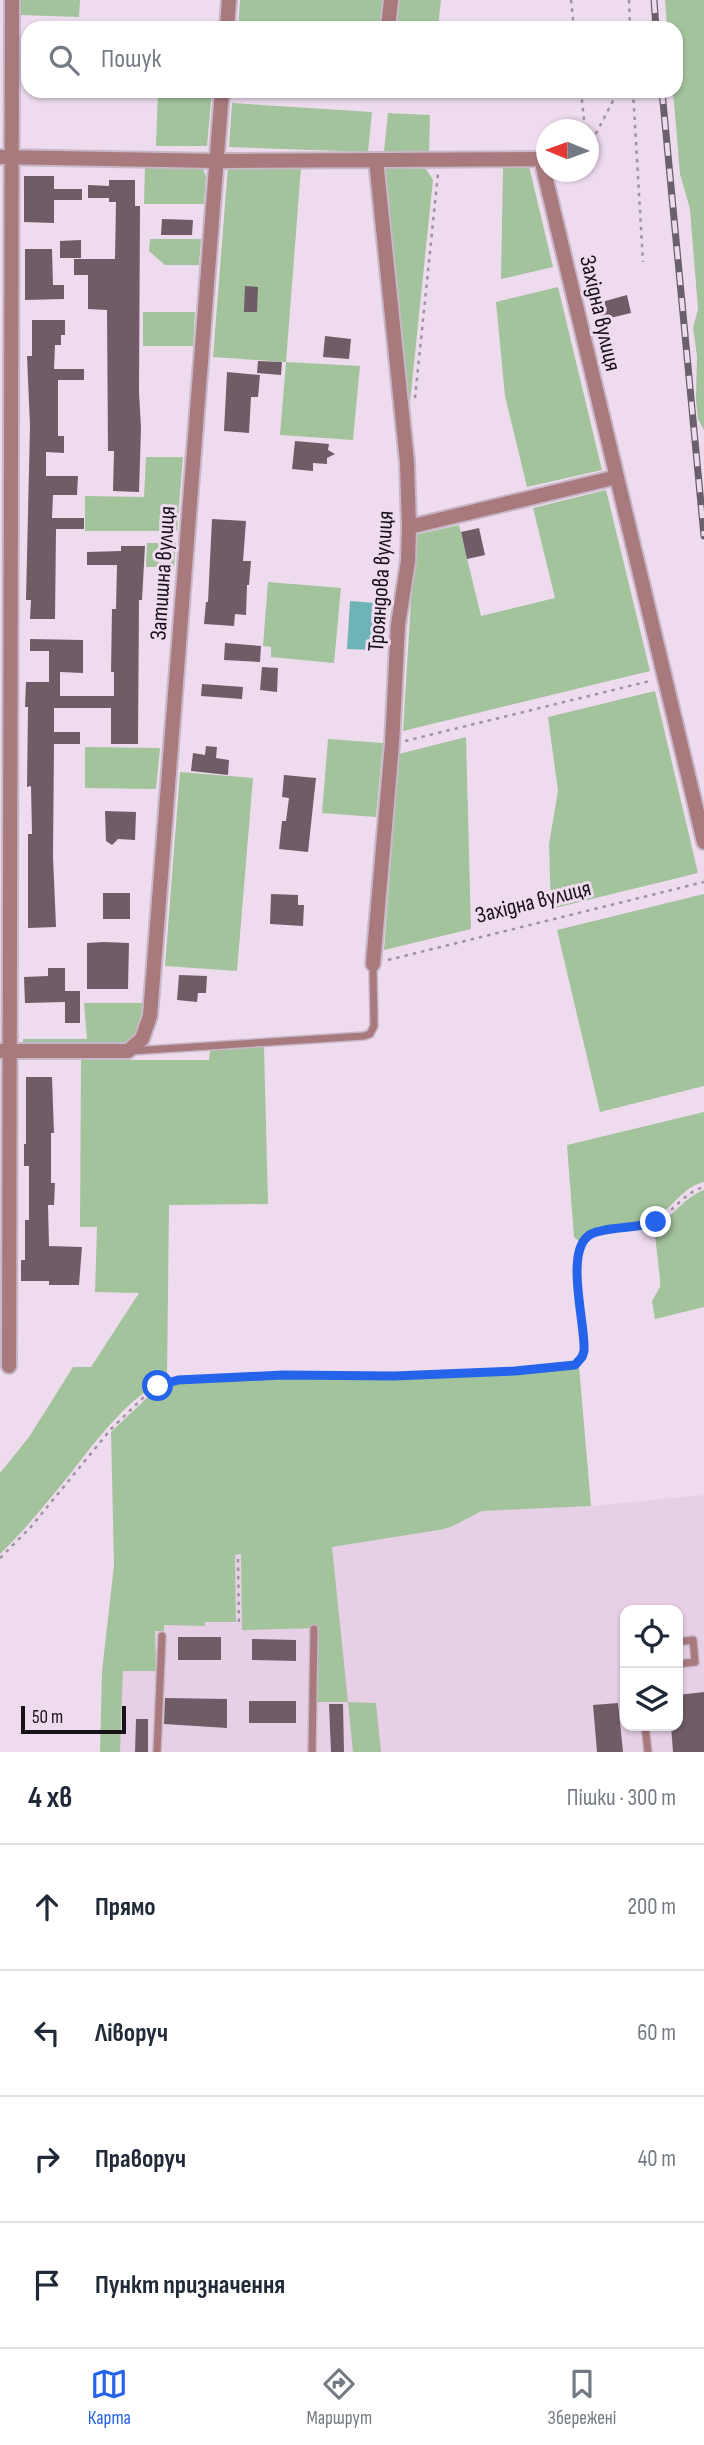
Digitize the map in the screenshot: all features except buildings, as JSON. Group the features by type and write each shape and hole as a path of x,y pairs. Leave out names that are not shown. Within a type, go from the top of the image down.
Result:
{"street":[{"path":"9,1366 5,1051 5,157 12,0"},
{"path":"228,21 229,0"},
{"path":"389,21 391,0"},
{"name":"Затишна вулиця","path":"128,1051 146,1032 151,1010 222,98"},
{"path":"5,157 439,161"},
{"name":"Західна вулиця","path":"439,161 541,159 704,842"},
{"name":"Трояндова вулиця","path":"373,964 398,625 408,561 409,527 407,462 376,160"},
{"path":"409,527 617,477"},
{"path":"5,1051 128,1051"}],"lane":[{"path":"128,1051 370,1034 374,1026 373,964"},
{"path":"312,1752 314,1629"},
{"path":"157,1752 162,1636"},
{"path":"683,1641 693,1640 695,1662 683,1663"},
{"path":"646,1731 648,1752"}],"path":[{"path":"571,0 573,21"},
{"path":"629,0 630,21"},
{"path":"581,98 583,119"},
{"path":"599,129 614,98"},
{"path":"634,98 643,262"},
{"path":"415,399 439,161"},
{"path":"391,744 665,678"},
{"name":"Західна вулиця","path":"373,964 704,882"},
{"path":"0,1558 30,1528 104,1436 149,1391 167,1382 283,1375 394,1376 515,1371 575,1365 584,1351 577,1273 583,1242 590,1235 599,1232 646,1226 656,1222 688,1193 704,1187"},
{"path":"238,1559 239,1626"}],"shaded area":[{"path":"21,0 80,0 79,17 21,15"},
{"path":"240,0 383,0 381,21 238,21"},
{"path":"399,0 441,0 439,21 397,21"},
{"path":"665,0 704,0 704,430 698,419 696,400 697,356 693,328 698,309 690,209 680,174 674,98 683,98 683,21 666,21"},
{"path":"158,98 211,98 207,146 156,146"},
{"path":"232,103 372,112 368,152 229,147"},
{"path":"388,113 430,115 429,152 384,151"},
{"path":"228,166 301,168 286,362 213,357"},
{"path":"529,166 553,267 501,279 503,167"},
{"path":"145,167 203,168 206,177 204,204 144,204"},
{"path":"383,167 426,169 433,180 408,421"},
{"path":"150,239 201,239 199,265 165,265 149,251"},
{"path":"558,287 602,470 527,487 505,396 496,302"},
{"path":"143,312 195,312 193,346 143,346"},
{"path":"286,362 360,366 353,440 280,435"},
{"path":"146,457 183,457 177,531 85,531 85,496 144,497"},
{"path":"606,490 650,671 403,731 415,535 459,525 481,616 555,598 533,508"},
{"path":"147,543 176,543 174,567 146,567"},
{"path":"268,582 341,588 334,663 271,657 271,647 263,646"},
{"path":"350,601 376,603 373,650 347,649"},
{"path":"655,691 698,873 551,909 549,844 558,791 548,717"},
{"path":"466,737 471,929 384,950 399,754"},
{"path":"328,739 383,743 376,817 322,813"},
{"path":"85,747 160,748 156,789 85,788"},
{"path":"180,772 253,778 237,971 165,966"},
{"path":"704,894 704,1086 600,1112 557,930"},
{"path":"84,1003 143,1003 137,1032 124,1045 23,1046 23,1039 87,1039"},
{"path":"264,1047 268,1204 169,1205 167,1380 139,1396 114,1420 37,1515 0,1554 0,1473 29,1437 73,1367 91,1367 139,1293 95,1292 97,1227 80,1227 81,1060 209,1060 210,1050"},
{"path":"704,1112 704,1182 688,1189 654,1218 600,1228 585,1235 580,1242 574,1237 567,1145"},
{"path":"704,1190 704,1307 655,1319 652,1301 660,1287 660,1279 654,1227"},
{"path":"579,1366 591,1506 482,1511 451,1527 439,1530 332,1547 348,1702 316,1702 317,1628 242,1630 241,1554 235,1555 236,1622 205,1622 205,1626 164,1625 164,1631 155,1631 156,1671 123,1671 120,1752 100,1752 102,1671 114,1565 111,1432 152,1393 173,1384 294,1377 383,1380 462,1374 516,1374"},
{"path":"704,1495 704,1752 120,1752 127,1564 332,1547 439,1530 451,1527 482,1511 591,1506"},
{"path":"348,1702 376,1703 381,1752 353,1752"}],"railway":[{"path":"654,0 656,21"},
{"path":"663,98 704,536"}],"route":[{"path":"158,1386 178,1380 306,1374 377,1377 515,1371 575,1365 584,1351 577,1273 583,1242 590,1235 599,1232 646,1226 656,1222"}]}
